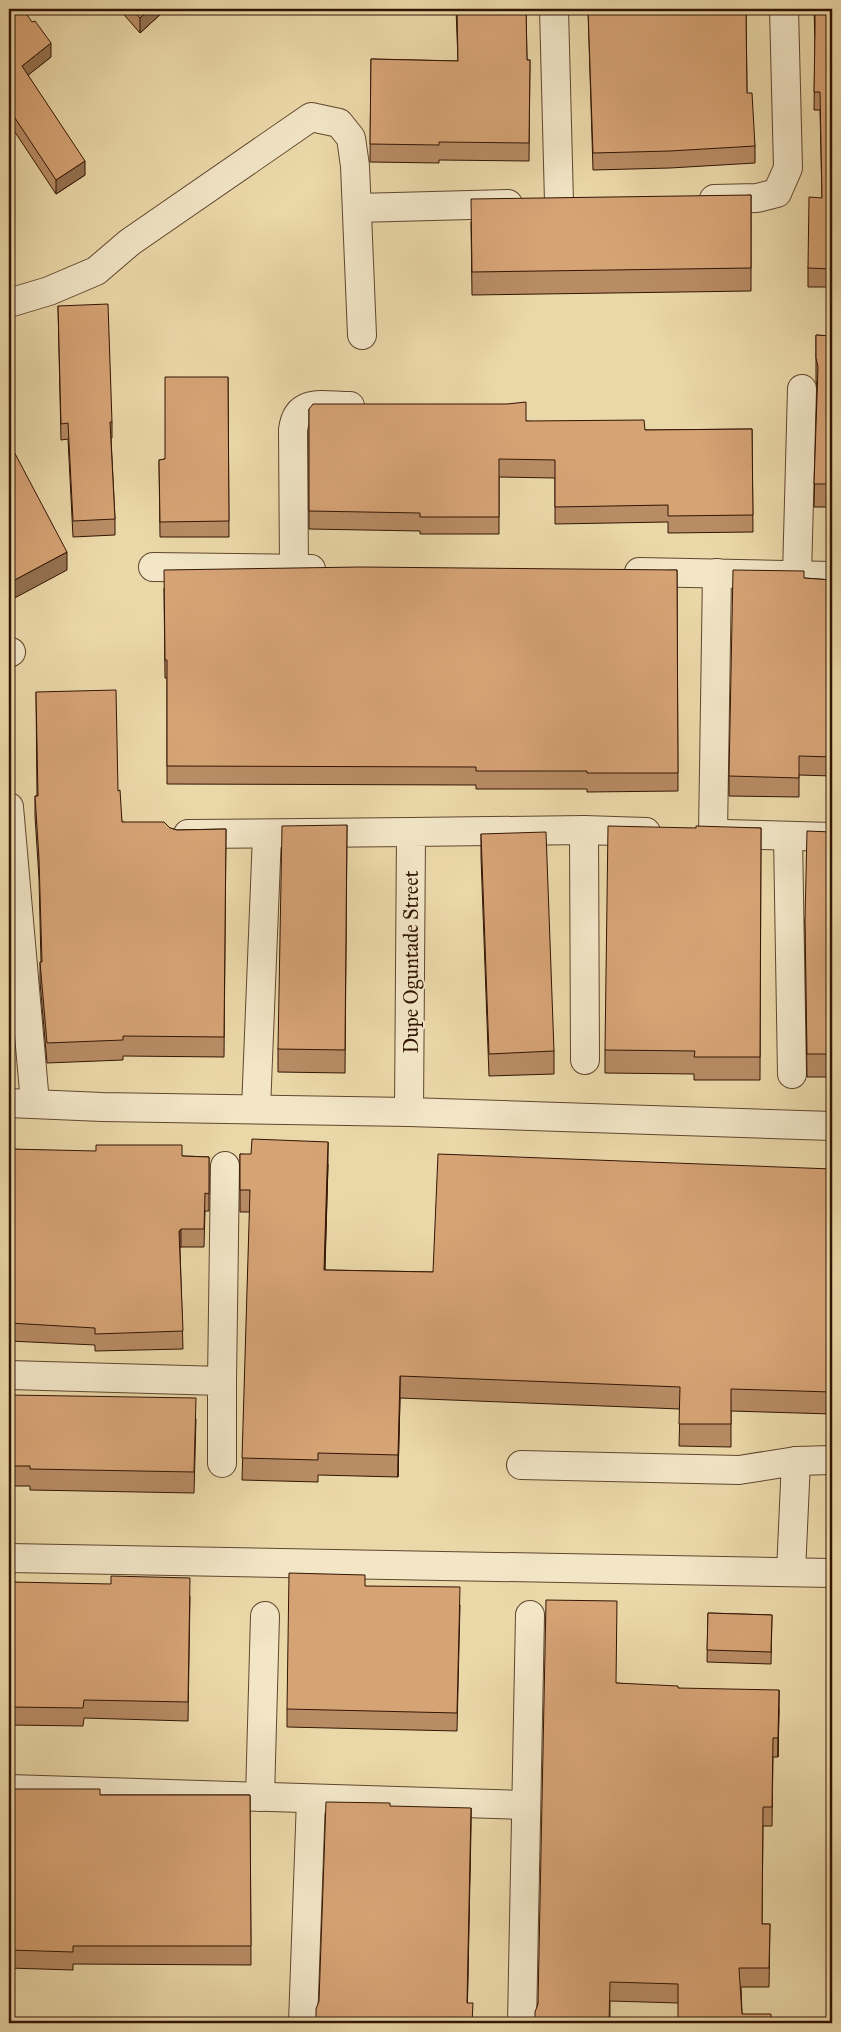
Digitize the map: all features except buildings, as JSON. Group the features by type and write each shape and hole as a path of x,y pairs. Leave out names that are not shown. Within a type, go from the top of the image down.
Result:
{"street":[{"path":"554,9 558,202"},
{"path":"688,199 757,198 777,192 788,168 784,9"},
{"path":"9,303 49,291 96,271 130,242 311,117 339,123 351,138 356,166 362,335"},
{"path":"357,208 588,202"},
{"path":"797,575 802,389"},
{"path":"294,569 294,419 300,411 308,406 378,406"},
{"path":"153,567 333,569"},
{"path":"619,572 832,576"},
{"path":"714,834 717,573"},
{"path":"9,807 22,1103 102,1107 410,1112 832,1126"},
{"path":"584,830 585,1060"},
{"path":"177,834 584,830 832,837"},
{"name":"Dupe Oguntade Street","path":"410,1112 411,832"},
{"path":"256,1109 267,834"},
{"path":"788,836 792,1074"},
{"path":"222,1463 225,1166"},
{"path":"9,1375 222,1381"},
{"path":"521,1465 739,1470 796,1461 832,1460"},
{"path":"791,1572 796,1461"},
{"path":"9,1558 832,1573"},
{"path":"522,2023 530,1615"},
{"path":"260,1797 264,1616"},
{"path":"9,1789 526,1805"},
{"path":"303,2023 311,1799"}]}
